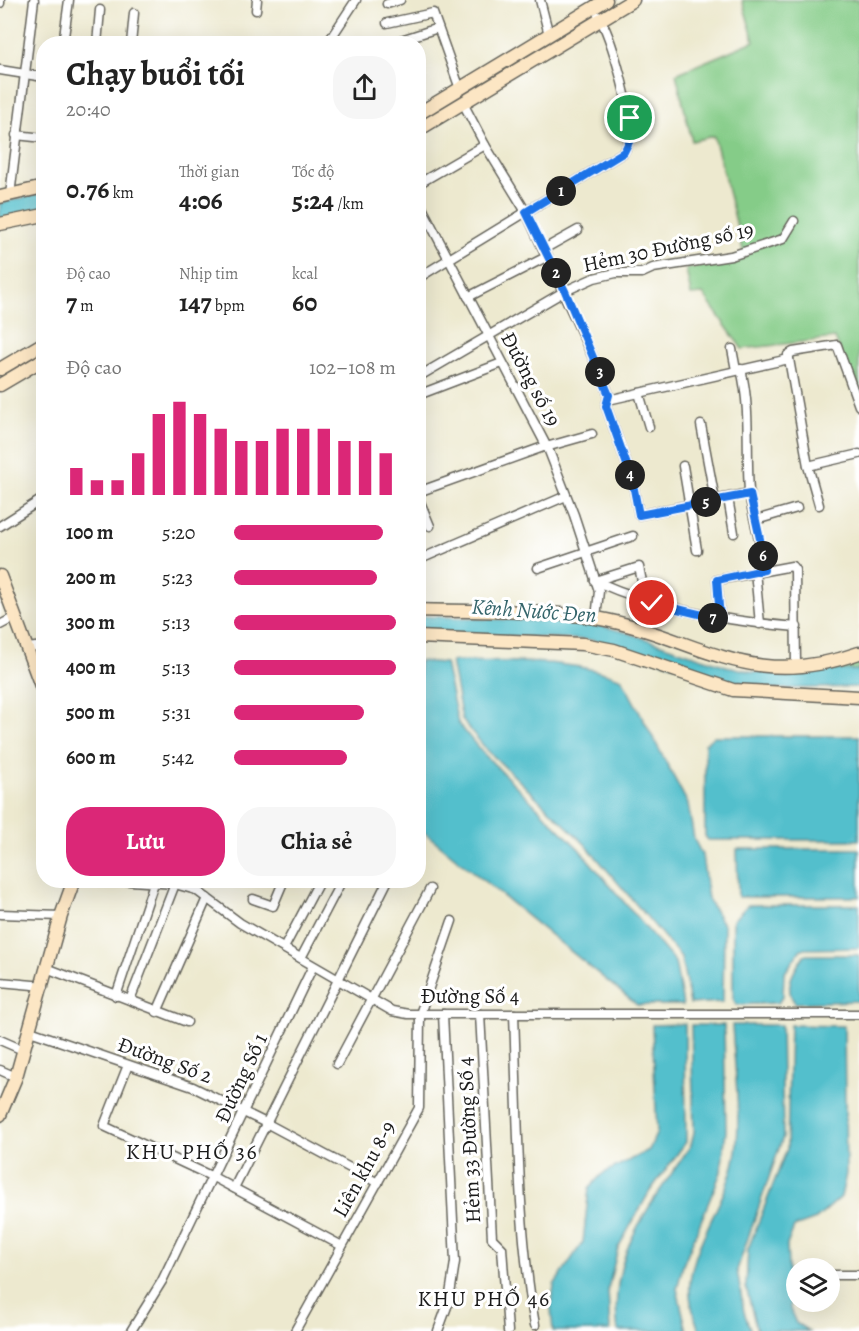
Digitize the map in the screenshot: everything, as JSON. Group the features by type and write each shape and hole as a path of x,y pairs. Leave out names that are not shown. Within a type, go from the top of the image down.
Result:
{"street":[{"path":"34,0 16,135 5,196 36,189"},
{"path":"64,36 69,0"},
{"path":"256,10 257,0"},
{"path":"332,36 356,0"},
{"path":"387,4 400,0"},
{"path":"540,0 549,35"},
{"path":"426,125 633,0"},
{"path":"426,109 600,3 601,20 621,80 630,118 630,140 624,152 426,273"},
{"path":"98,36 100,10"},
{"path":"387,23 431,12 460,89"},
{"path":"132,36 134,13"},
{"path":"413,36 438,28"},
{"path":"0,70 36,75"},
{"path":"463,103 485,146 526,212 565,291 602,375 609,395 606,406 632,479 639,515 750,494"},
{"path":"16,135 36,137"},
{"path":"426,179 485,146"},
{"path":"0,224 36,217"},
{"name":"Hẻm 30 Đường số 19","path":"426,372 565,291 594,278 616,273 642,273 653,268 731,256 783,239 794,221"},
{"name":"Đường số 19","path":"426,224 448,260 546,446 595,580 598,591 596,618"},
{"path":"468,297 546,252 578,230"},
{"path":"819,505 808,466 788,355 793,352 837,345 859,406"},
{"path":"0,369 36,348"},
{"path":"732,349 739,370 750,440 750,494 756,520 760,570 760,624"},
{"path":"608,400 789,359"},
{"path":"0,385 36,363"},
{"path":"426,391 502,363"},
{"path":"639,393 649,427"},
{"path":"701,425 715,500"},
{"path":"426,489 546,446 592,434"},
{"path":"808,466 859,454"},
{"path":"683,466 697,550"},
{"path":"426,557 566,496"},
{"path":"728,498 734,533"},
{"path":"0,526 36,503"},
{"path":"756,520 797,508"},
{"path":"426,518 429,526"},
{"path":"538,568 585,550 633,536"},
{"path":"720,619 717,580 760,570 792,566 795,570 796,668"},
{"path":"595,580 639,567 646,600"},
{"path":"0,576 36,672"},
{"path":"595,580 646,600 720,619 797,627"},
{"path":"426,610 596,618 732,662 764,667 796,668 821,665 859,653"},
{"path":"0,625 15,616"},
{"path":"426,637 583,644 614,650 733,690 859,697"},
{"path":"27,648 36,647"},
{"path":"1,1111 16,1077 49,969 61,916 71,888"},
{"path":"116,996 152,888"},
{"path":"130,1000 173,888"},
{"name":"Đường Số 4","path":"189,888 196,890 240,923 392,1011 420,1014 859,1014"},
{"path":"253,899 273,906 281,888"},
{"path":"284,948 316,888"},
{"path":"301,958 338,888"},
{"path":"234,1188 384,888"},
{"path":"337,1064 373,1001 430,889"},
{"path":"157,1011 207,898"},
{"path":"0,914 61,916"},
{"name":"Liên khu 8-9","path":"295,1331 419,1108 420,1014 452,921"},
{"name":"Đường Số 1","path":"131,1331 162,1281 313,966"},
{"path":"49,969 187,1022"},
{"path":"0,982 44,986"},
{"path":"438,1331 449,1301 455,1262 443,1014"},
{"name":"Hẻm 33 Đường Số 4","path":"480,1014 492,1238 502,1248 508,1331"},
{"path":"514,1014 526,1275 535,1325"},
{"name":"Đường Số 2","path":"30,1031 193,1087 378,1183"},
{"path":"0,1040 23,1050"},
{"path":"128,1065 104,1126 213,1177 342,1246"},
{"path":"0,1070 16,1077"},
{"path":"840,1275 859,1275"}],"green space":[{"path":"742,0 859,0 859,401 835,338 742,349 703,294 691,295 686,269 745,258 714,136 692,141 676,74 754,41"},
{"path":"859,661 859,670 825,672"}],"water":[{"path":"36,195 36,211 0,219 0,203"},
{"path":"426,616 591,623 726,666 754,672 859,670 859,687 770,689 746,687 594,640 426,632"},
{"path":"451,661 560,664 602,672 622,679 688,804 694,839 702,855 708,899 724,926 723,1002 690,1004 681,957 585,844 486,749 462,720"},
{"path":"426,662 445,663 458,723 481,751 579,849 675,962 683,1005 637,1005 426,834"},
{"path":"714,736 859,736 859,840 708,840 705,836 705,744"},
{"path":"737,849 859,849 859,897 738,897"},
{"path":"748,905 859,905 859,948 801,949 784,974 783,996 778,1003 736,1005 733,998 733,920"},
{"path":"804,955 859,955 859,1001 795,1003 790,991 791,978"},
{"path":"685,1024 686,1142 650,1191 618,1248 608,1289 610,1331 553,1331 551,1308 554,1285 583,1242 589,1188 602,1174 649,1150 657,1132 652,1025"},
{"path":"691,1025 724,1025 726,1131 721,1172 683,1265 677,1289 687,1331 618,1331 616,1303 625,1254 647,1210 691,1145 694,1132"},
{"path":"732,1025 781,1025 783,1137 737,1270 744,1312 751,1331 699,1331 690,1295 693,1266 731,1173 737,1143 738,1110"},
{"path":"790,1025 844,1026 846,1174 841,1197 816,1219 794,1227 787,1245 786,1312 791,1312 796,1323 809,1331 757,1331 746,1287 748,1249 787,1149"}],"district":[{"name":"KHU PHỐ 36","path":"192,1151"},
{"name":"KHU PHỐ 46","path":"484,1298"}],"route":[{"path":"630,118 630,140 624,152 526,212 565,291 602,375 609,395 606,406 632,479 639,515 750,494 762,548 764,570 717,580 720,619 652,603"}],"water label":[{"name":"Kênh Nước Đen","path":"534,610"}]}
